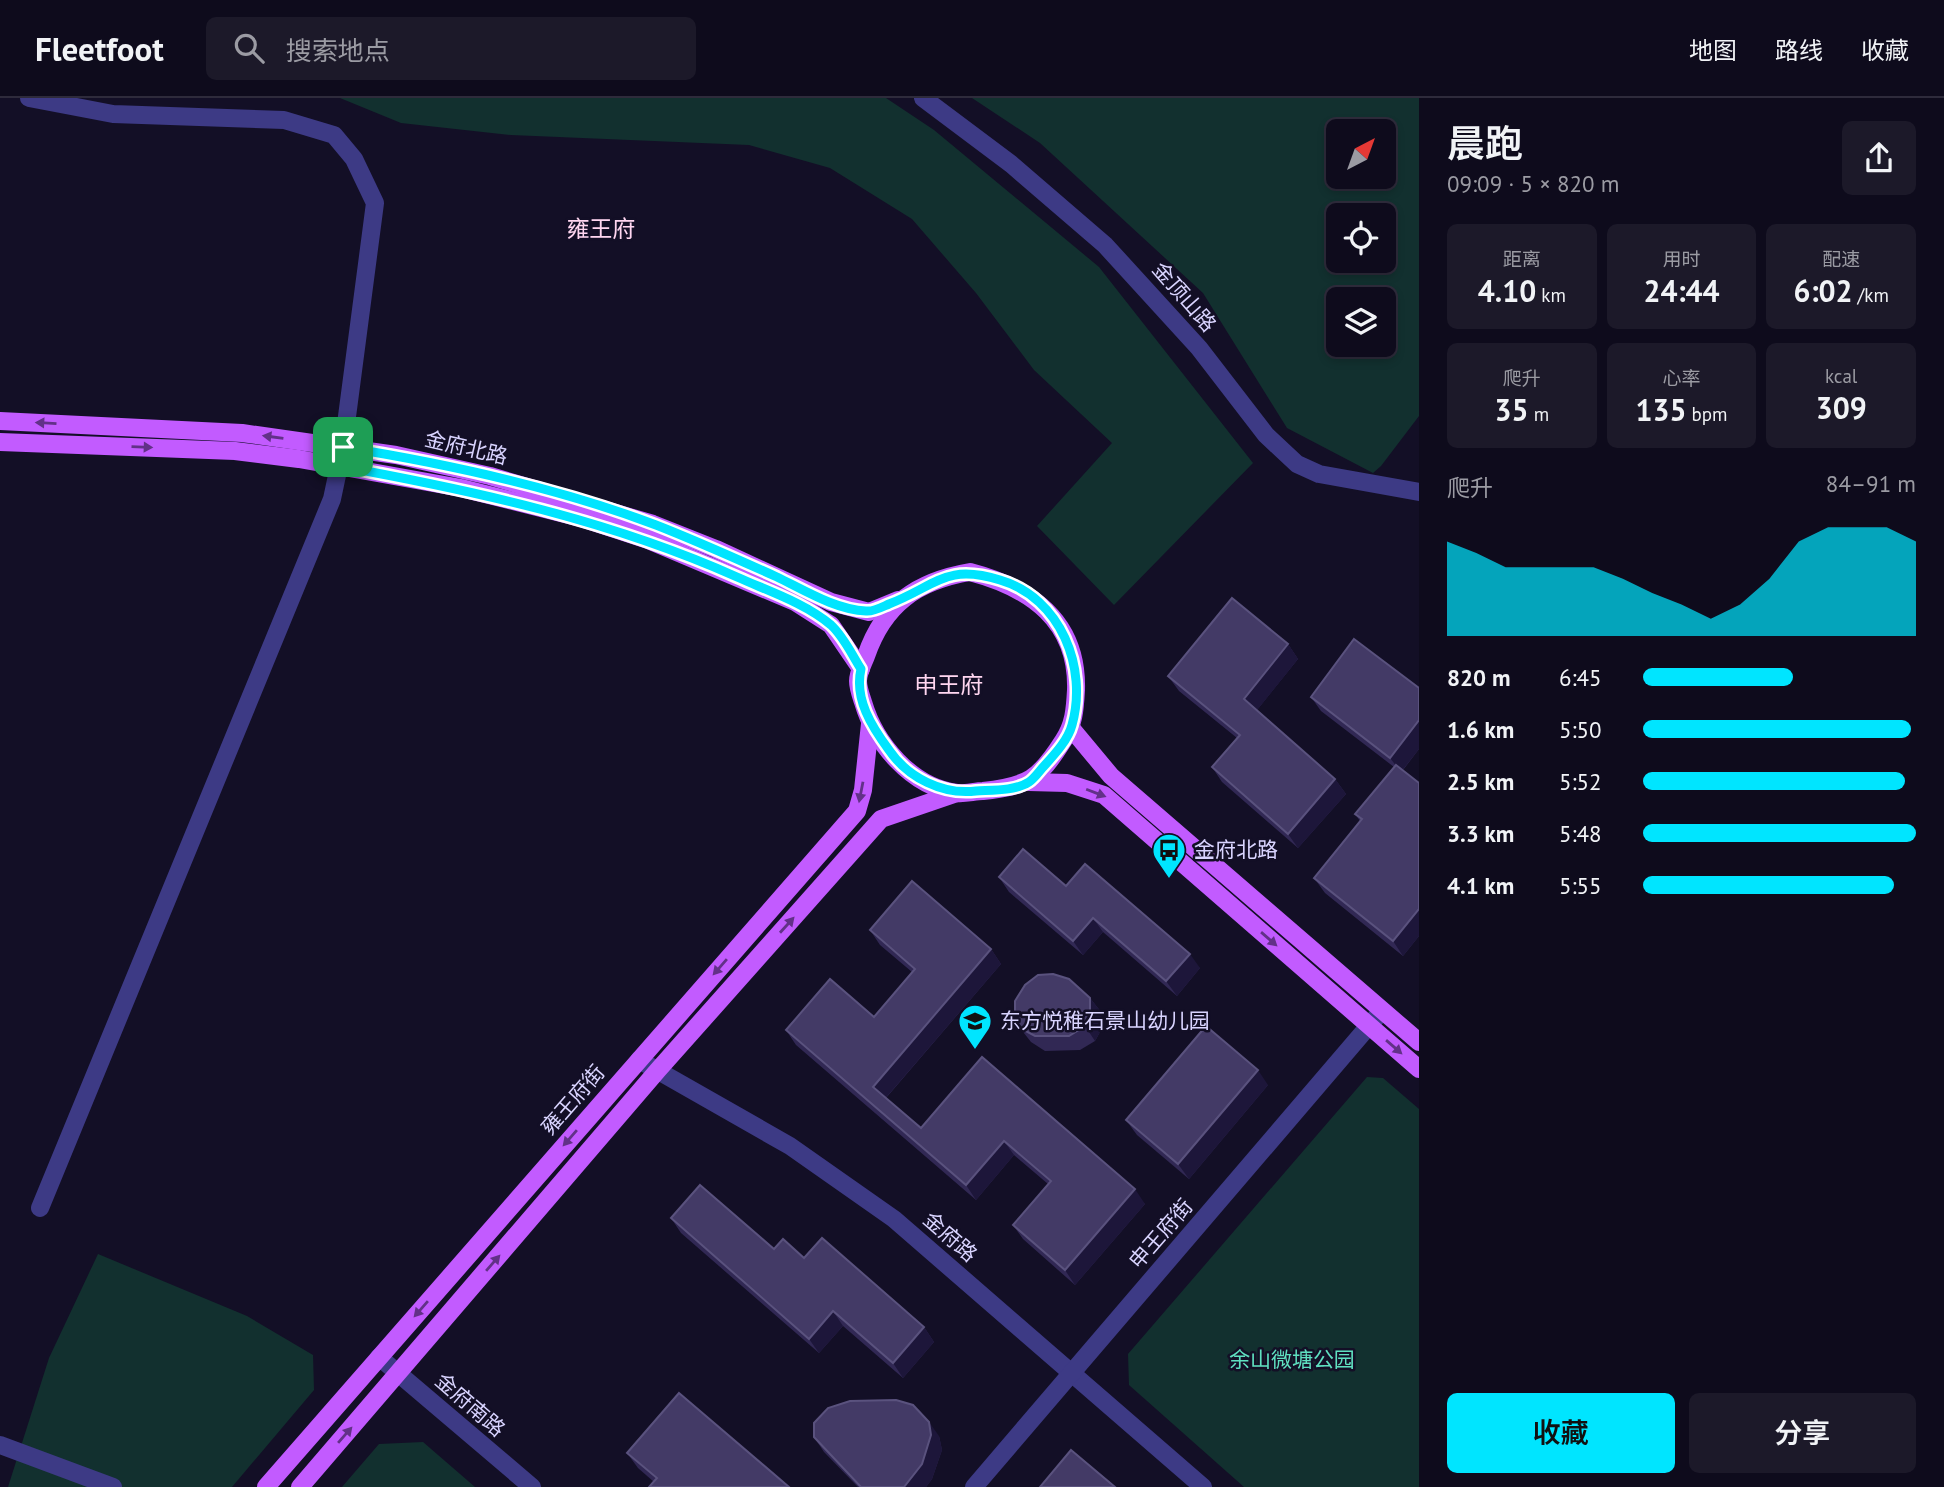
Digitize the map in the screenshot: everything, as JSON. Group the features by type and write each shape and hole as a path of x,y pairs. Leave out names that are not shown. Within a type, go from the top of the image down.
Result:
{"main road":[{"name":"金府北路","path":"0,421 242,433 343,447 490,475 587,503 716,549 831,602 869,612 898,600"},
{"name":"金府北路","path":"0,442 235,451 461,488 581,518 648,540 795,602 831,625 861,669"},
{"path":"957,793 919,779 894,757 870,724 858,683 874,632 898,600 945,576 970,572 1005,581 1032,596 1052,616 1074,659 1075,705 1072,728 1055,754 1029,782"},
{"name":"雍王府街","path":"266,1487 857,811 863,790 870,724"},
{"path":"1072,728 1111,776 1419,1042"},
{"path":"300,1487 658,1070 881,819 957,793 1013,788 1029,782 1068,783 1104,794 1419,1069"}],"street":[{"path":"29,98 113,114 284,120 334,135 342,143 375,203 343,447 332,499 40,1208"},
{"name":"金顶山路","path":"923,98 1011,164 1105,245 1199,348 1277,447 1297,464 1319,474 1419,492"},
{"name":"申王府街","path":"974,1487 1383,1010"},
{"name":"金府路","path":"639,1060 790,1146 894,1219 1203,1487"},
{"name":"金府南路","path":"379,1357 532,1487"},
{"path":"0,1445 113,1487"}],"green space":[{"path":"340,98 886,98 934,130 1099,267 1253,463 1114,605 1037,526 1112,443 1034,370 976,293 912,219 830,168 749,145 511,135 401,123"},
{"path":"972,98 1419,98 1419,416 1381,466 1373,473 1287,428 1203,293 1040,143"},
{"name":"余山微塘公园","path":"1367,1077 1383,1078 1419,1109 1419,1487 1244,1487 1129,1385 1128,1354"},
{"path":"98,1254 247,1316 313,1355 314,1390 232,1487 8,1487 49,1358"},
{"path":"423,1442 475,1487 342,1487 379,1444"}],"building":[{"path":"1232,598 1288,644 1244,699 1335,779 1288,834 1212,767 1240,735 1168,676"},
{"path":"1354,639 1419,688 1419,720 1390,758 1311,697"},
{"path":"1396,765 1419,783 1419,909 1393,941 1314,878 1362,819 1355,814"},
{"path":"1023,849 1066,886 1085,864 1190,954 1166,981 1093,918 1073,941 999,877"},
{"path":"912,881 991,949 873,1087 921,1128 982,1057 1135,1189 1065,1270 1013,1225 1051,1181 1004,1141 966,1185 786,1030 830,979 874,1017 915,969 870,930"},
{"path":"1053,974 1069,979 1090,998 1090,1018 1085,1026 1069,1036 1035,1036 1020,1028 1015,1019 1015,1001 1025,985 1038,975"},
{"path":"1206,1026 1258,1070 1178,1164 1126,1120"},
{"path":"700,1185 774,1249 783,1239 804,1258 822,1238 924,1327 893,1363 833,1311 809,1339 671,1218"},
{"path":"679,1393 789,1487 649,1487 657,1478 627,1453"},
{"path":"896,1400 913,1405 929,1422 931,1435 922,1464 904,1487 861,1487 814,1437 814,1423 828,1408 850,1401"},
{"path":"1071,1450 1115,1487 1040,1487"}],"place":[{"name":"金府北路","path":"1169,880"},
{"name":"东方悦稚石景山幼儿园","path":"975,1051"}],"district":[{"name":"雍王府","path":"601,229"},
{"name":"申王府","path":"949,685"}],"route":[{"path":"343,447 490,475 587,503 653,524 716,549 831,602 869,612 945,576 970,572 1005,581 1032,596 1052,616 1064,635 1074,659 1076,680 1072,728 1055,754 1029,782 1013,788 957,793 919,779 894,757 870,724 858,683 861,669 839,635 831,625 795,602 648,540 581,518 461,488 339,466 343,447"}]}
